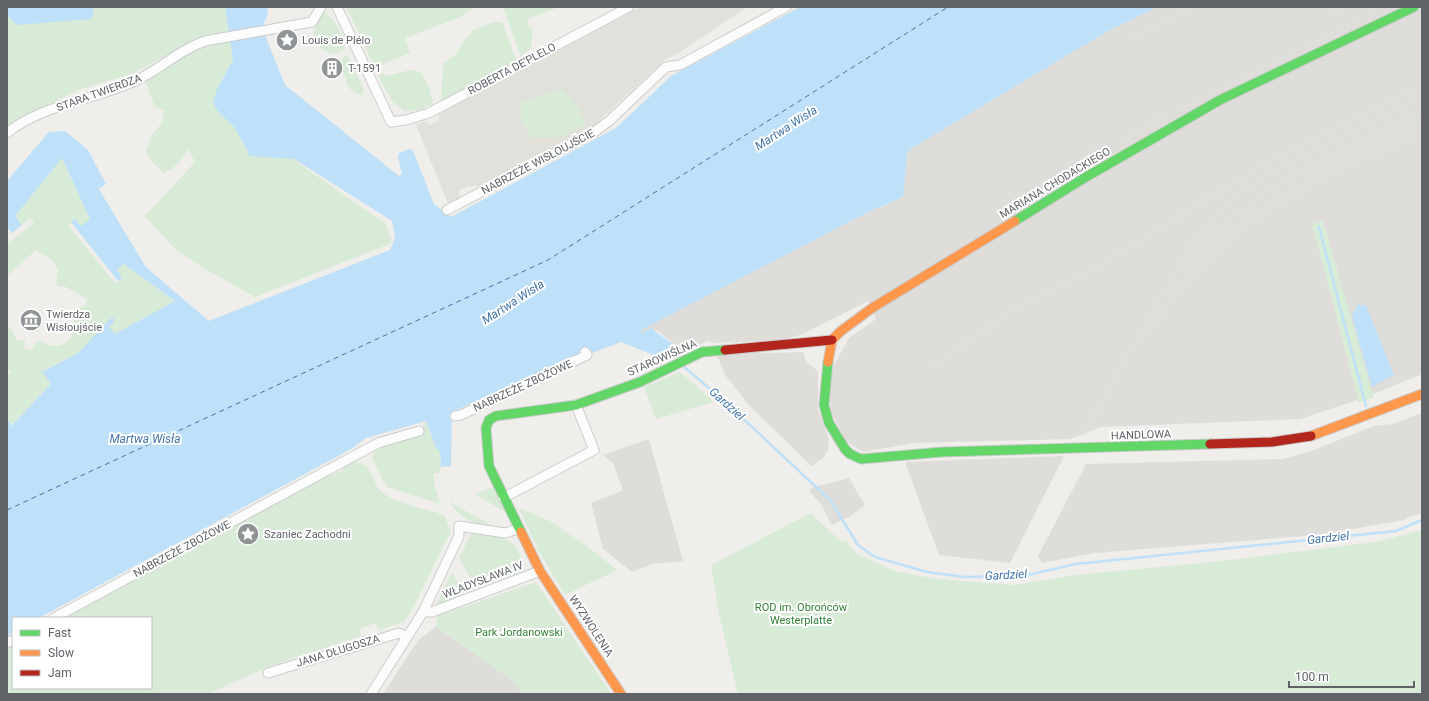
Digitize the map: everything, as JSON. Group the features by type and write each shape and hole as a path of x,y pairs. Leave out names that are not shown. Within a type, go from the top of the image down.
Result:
{"street":[{"name":"STARA TWIERDZA","path":"7,133 44,112 138,80 189,47 226,38 312,22 321,7"},
{"name":"ROBERTA DE'PLELO","path":"337,7 391,122 406,120 429,113 629,7"},
{"name":"NABRZEŻE WISŁOUJŚCIE","path":"447,210 593,133 609,121 666,67 680,65 786,7"},
{"name":"MARIANA CHODACKIEGO","path":"832,340 841,330 872,308 914,284 1086,177 1220,100 1414,7"},
{"name":"STAROWIŚLNA","path":"518,529 489,466 486,428 489,420 496,416 576,405 640,382 702,352 762,348 832,340"},
{"name":"HANDLOWA","path":"832,340 826,370 824,405 830,423 845,449 854,456 869,459 942,452 1272,442 1308,437 1422,394"},
{"name":"NABRZEŻE ZBOŻOWE","path":"455,416 461,415 587,356 585,352"},
{"path":"503,498 594,450 576,405"},
{"name":"NABRZEŻE ZBOŻOWE","path":"56,617 378,444 420,431"},
{"name":"WŁADYSŁAWA IV","path":"371,694 423,612 459,536 458,526 505,533 518,529 540,571 432,612 423,612"},
{"name":"WYZWOLENIA","path":"540,571 621,694"},
{"name":"JANA DŁUGOSZA","path":"268,673 399,633 407,637"}],"shaded area":[{"path":"641,7 747,7 685,49 665,60 592,127 478,188 476,185 470,187 468,186 460,190 459,199 449,206 416,125 424,121 430,125 438,121 440,113"},
{"path":"1157,7 1422,7 1422,374 1361,399 1300,419 1101,427 1070,439 914,443 863,452 846,441 831,412 829,388 834,365 849,338 876,319 868,301 803,334 782,340 714,343 708,341 683,351 659,332 653,330 642,333 641,330 651,324 878,207 880,208 903,197 907,155 909,150 1108,31"},
{"path":"803,352 807,363 818,371 818,410 829,439 828,450 823,458 811,466 748,404 726,376 717,356 731,354"},
{"path":"1422,413 1422,513 1404,520 1317,535 1095,553 1042,563 1038,556 1086,464 1283,459 1314,450 1374,426 1392,424"},
{"path":"649,439 683,561 652,564 632,572 603,549 591,503 623,490 613,463 603,455"},
{"path":"1064,456 1010,563 939,555 905,462"},
{"path":"849,478 865,505 849,517 832,525 821,504 809,491 811,488"},
{"path":"436,627 515,682 521,694 383,694 418,640"}],"green space":[{"path":"7,7 227,7 225,10 229,34 187,44 136,72 73,92 7,129"},
{"path":"346,7 475,7 458,18 405,38 410,53 375,67"},
{"path":"503,7 559,7 528,19 527,24 533,30 531,48 521,57"},
{"path":"323,9 336,24 346,44 343,50 333,54 325,51 319,46 314,35 316,22"},
{"path":"494,22 502,22 517,62 441,102 443,63 456,55 463,42 473,30"},
{"path":"230,41 233,60 217,89 218,112 234,127 249,153 291,158 386,224 392,243 255,297 200,266 174,248 145,216 195,162 188,149 172,169 164,173 152,162 146,152 151,136 161,124 165,110 155,107 145,81 196,48"},
{"path":"345,55 349,58 364,90 362,95 356,94 349,87 341,61"},
{"path":"410,70 421,72 429,87 433,104 419,110 404,111 392,101 378,76 382,73 387,76"},
{"path":"562,89 576,104 586,124 561,137 532,138 521,120 521,102"},
{"path":"62,158 90,219 81,227 75,219 68,225 115,283 122,278 117,269 124,264 175,301 115,334 109,327 112,317 78,353 43,371 51,384 10,426 7,418 7,375 11,372 7,366 7,324 14,333 17,341 25,340 24,349 32,350 35,343 40,340 54,346 60,345 66,342 74,332 75,318 80,313 78,309 86,305 87,299 64,286 58,287 56,281 58,270 52,260 36,250 7,276 7,244 34,223 30,218 22,225 15,216"},
{"path":"1323,220 1374,397 1359,403 1312,224"},
{"path":"680,372 714,402 656,419 644,387"},
{"path":"426,422 436,448 440,452 441,469 439,473 434,473 434,483 440,504 388,487 383,481 372,457 377,448 423,426 423,423"},
{"path":"353,462 360,463 365,466 369,470 379,489 389,497 444,515 451,531 412,610 404,622 379,630 376,623 359,629 361,636 275,664 207,694 7,694 7,649 12,646 12,689 152,689 152,617 64,617 316,481 342,471 346,465"},
{"path":"493,487 505,512 475,494"},
{"path":"450,501 496,528 475,523 463,517 453,507"},
{"path":"519,508 550,521 588,547 617,570 565,595 538,550"},
{"name":"ROD im. Obrońców Westerplatte","path":"811,513 842,542 845,540 857,554 895,571 936,579 1014,585 1076,575 1222,561 1376,542 1422,530 1422,694 738,694 719,614 711,565"},
{"path":"472,532 484,532 499,535 512,543 520,554 521,560 517,575 509,579 507,576 480,587 475,586 459,558"},
{"path":"452,572 465,595 436,605"},
{"name":"Park Jordanowski","path":"536,582 611,694 521,694 515,682 436,627 437,616"}],"water":[{"path":"7,7 94,7 92,19 16,25 7,15"},
{"name":"Martwa Wisła","path":"225,7 267,7 268,15 264,22 262,35 265,35 285,85 399,176 402,173 398,157 399,153 409,149 413,151 434,204 451,217 616,128 671,76 800,7 1157,7 1108,31 909,150 907,155 903,197 879,208 878,207 641,330 642,333 652,327 653,330 683,351 666,360 621,342 592,353 591,350 585,352 452,412 451,466 441,467 440,452 436,448 426,421 366,438 351,449 41,617 12,617 12,633 7,636 7,418 11,426 51,384 42,372 78,353 112,317 115,320 109,327 115,334 175,301 124,264 117,269 122,278 118,281 71,222 75,219 81,226 90,219 62,158 15,216 22,225 12,233 7,227 7,181 49,132 65,131 88,150 106,184 99,189 146,267 209,321 390,250 395,238 392,221 294,159 248,156 249,153 234,127 218,112 213,102 217,89 233,60"},
{"path":"1357,305 1366,305 1394,375 1372,387 1352,317"}],"pier":[{"path":"102,187 103,188 101,190 148,266 146,267 99,189"}],"waterway":[{"path":"1319,227 1366,406"},
{"name":"Gardziel","path":"683,366 723,400 830,500 858,545 875,557 927,572 964,577 1023,576 1076,564 1396,531 1422,520"}],"ferry route":[{"path":"7,510 548,260 948,7"}],"railway":[{"path":"1126,41 1194,7"},
{"path":"1332,13 1346,7"},
{"path":"999,214 1158,120 1383,7"},
{"path":"931,368 1017,307 1099,265 1178,218 1263,164 1422,86"},
{"path":"1083,435 1177,268 1199,237 1224,208 1272,172 1422,98"},
{"path":"1187,262 1212,236 1239,213 1267,193 1327,158 1422,112"},
{"path":"1172,291 1199,261 1227,235 1257,212 1287,192 1319,174 1422,123"},
{"path":"1144,337 1190,281 1207,263 1243,231 1282,203 1316,183 1422,131"}],"traffic: fast":[{"path":"1015,221 1086,177 1220,100 1414,7"},
{"path":"521,532 489,466 486,428 489,420 496,416 576,405 640,382 702,352 725,350"},
{"path":"828,362 824,405 829,423 845,449 850,454 861,459 942,452 1210,444"}],"traffic: slow":[{"path":"828,362 832,340 841,331 872,308 1015,221"},
{"path":"1311,436 1422,394"},
{"path":"521,532 540,571 621,694"}],"traffic: jam":[{"path":"725,350 832,340"},
{"path":"1210,444 1272,442 1311,436"}],"place":[{"name":"Louis de Plélo","path":"287,40"},
{"name":"T-1591","path":"332,68"},
{"name":"Twierdza Wisłoujście","path":"31,320"},
{"name":"Szaniec Zachodni","path":"248,534"}]}
